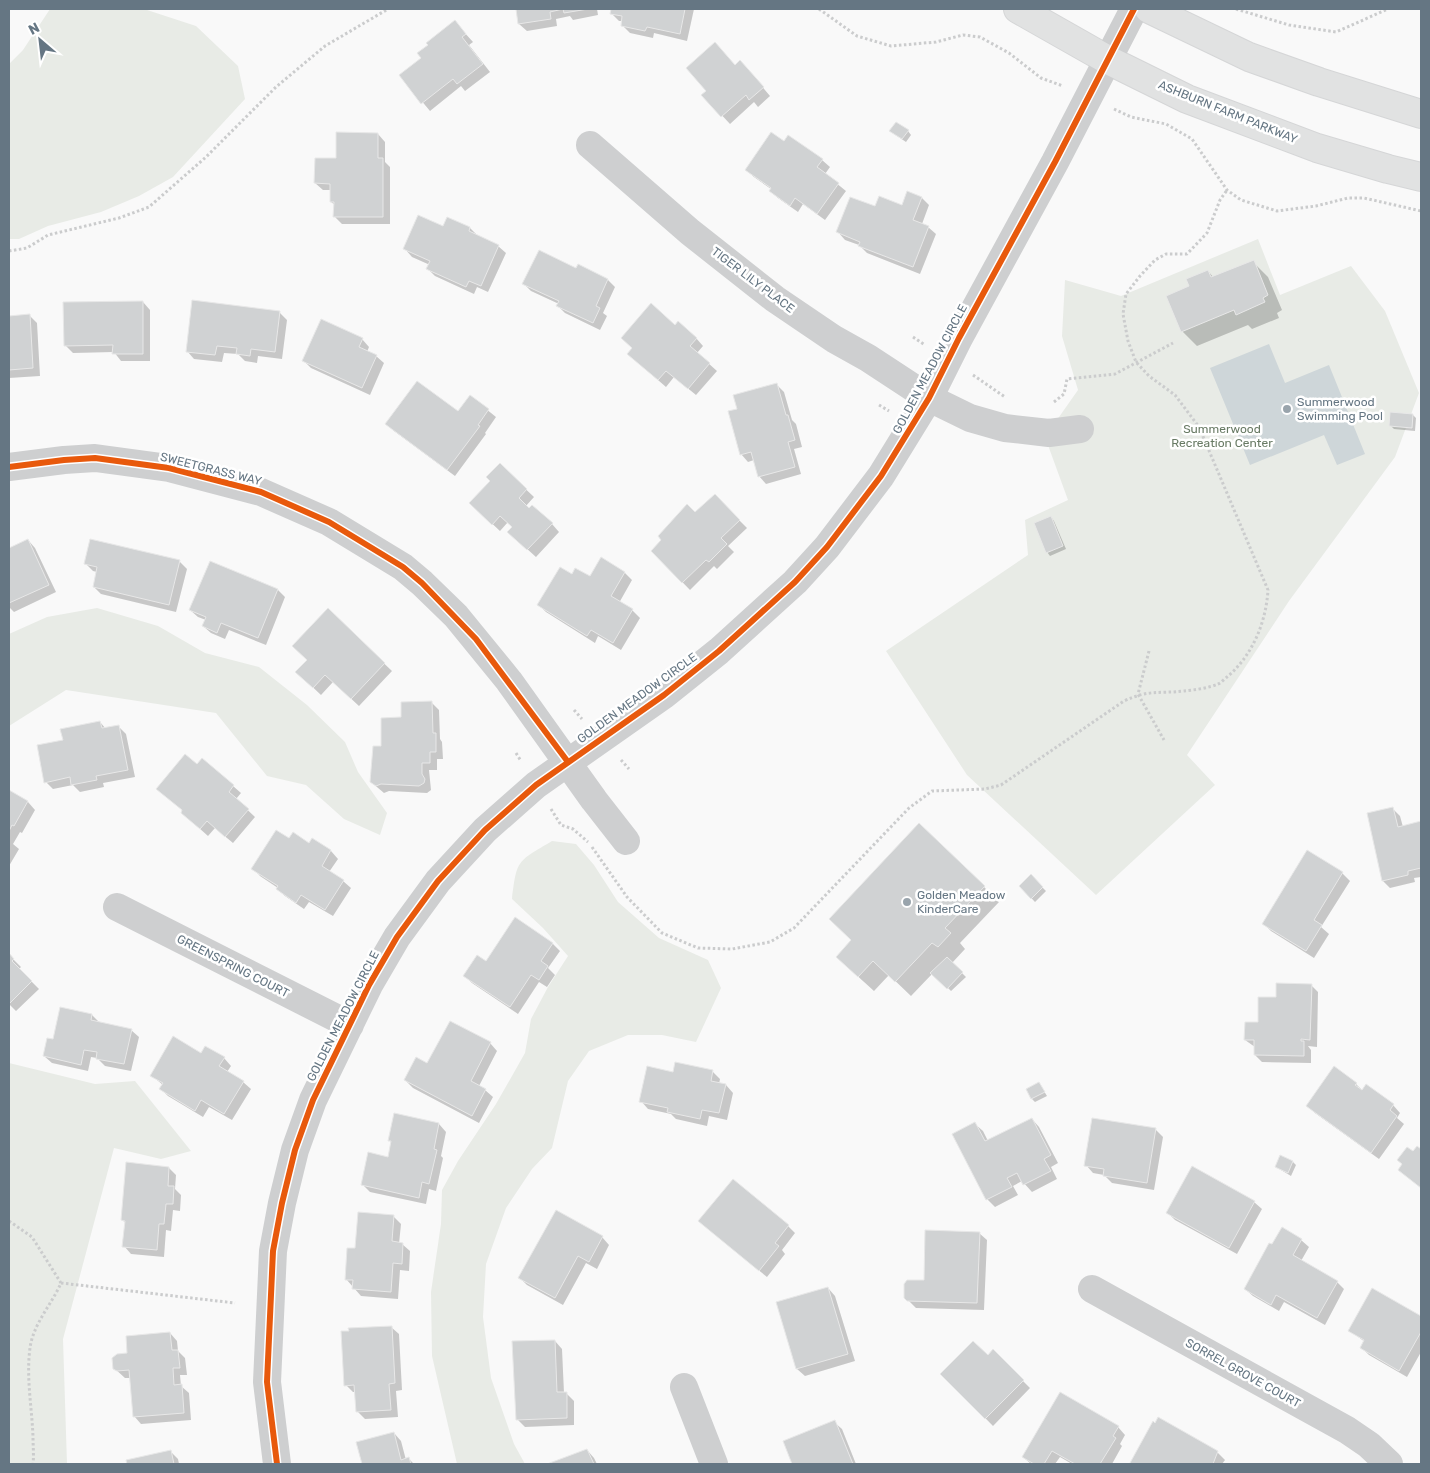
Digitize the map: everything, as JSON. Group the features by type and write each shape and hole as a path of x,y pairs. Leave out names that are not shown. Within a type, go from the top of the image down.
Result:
{"main road":[{"name":"ASHBURN FARM PARKWAY","path":"1018,9 1108,60 1187,99 1317,148 1421,177"},
{"path":"1149,9 1249,57 1319,82 1421,114"}],"street":[{"name":"GOLDEN MEADOW CIRCLE","path":"276,1464 267,1382 273,1252 282,1203 295,1150 313,1100 369,985 397,937 438,882 485,830 536,785 664,695 719,651 795,582 826,548 881,476 929,398 1134,9"},
{"name":"TIGER LILY PLACE","path":"590,145 690,232 776,300 834,339 868,358 929,398 970,418 1005,428 1049,433 1080,429"},
{"name":"SWEETGRASS WAY","path":"9,467 95,458 170,468 261,492 329,522 403,567 443,603 476,639 626,841"},
{"name":"GREENSPRING COURT","path":"117,907 350,1025"},
{"name":"SORREL GROVE COURT","path":"1092,1289 1347,1430 1369,1445 1390,1464"},
{"path":"684,1387 714,1464"}],"path":[{"path":"9,251 27,248 48,236 119,218 149,207 206,156 276,87 325,46 388,9"},
{"path":"819,9 857,36 891,46 936,42 963,35 980,37 1009,53 1041,78 1089,97 1131,117 1166,124 1192,139 1227,190 1241,200 1278,211 1316,206 1348,198 1364,198 1421,211"},
{"path":"1236,9 1289,25 1336,32 1388,9"},
{"path":"516,753 561,825 573,829 587,841 627,897 662,933 698,948 732,949 770,942 794,928 909,808 932,790 985,789 1002,785 1124,701 1138,694 1153,691 1184,691 1218,684 1236,670 1251,650 1267,606 1268,590 1199,427 1175,395 1149,376 1136,362 1128,340 1123,314 1126,294 1155,260 1166,254 1187,254 1207,233 1220,200 1227,190"},
{"path":"913,337 948,361 980,379 1006,398"},
{"path":"1049,403 1055,402 1064,394 1067,379 1115,374 1173,343"},
{"path":"1149,651 1138,694 1164,740"},
{"path":"9,1221 32,1237 62,1282 235,1303"},
{"path":"33,1464 33,1422 29,1371 30,1346 39,1321 55,1298 62,1282"}],"green space":[{"path":"50,9 144,9 196,26 238,66 245,99 173,177 139,196 101,212 48,226 19,239 9,239 9,64 23,50"},
{"name":"Summerwood Recreation Center","path":"1258,239 1280,295 1351,266 1385,311 1419,393 1395,457 1289,601 1187,755 1215,785 1096,895 967,775 886,651 1028,555 1025,520 1068,500 1045,437 1078,390 1062,336 1065,280 1121,296"},
{"path":"97,608 158,626 205,653 259,667 307,705 345,742 358,772 387,813 380,835 344,819 306,785 267,776 216,713 66,690 9,726 9,634 47,617"},
{"path":"552,841 576,844 594,865 618,902 659,938 708,960 721,988 696,1042 662,1035 628,1035 589,1051 568,1081 552,1148 532,1169 506,1208 486,1264 483,1317 491,1378 514,1444 525,1464 457,1464 432,1356 431,1292 441,1224 442,1190 458,1161 496,1104 525,1053 531,1019 548,987 568,956 543,928 512,899 515,876 521,863 532,853"},
{"path":"9,1063 95,1084 135,1081 191,1151 161,1159 114,1148 63,1339 67,1464 9,1464"}],"shaded area":[{"name":"Summerwood Swimming Pool","path":"1269,344 1285,383 1329,365 1365,454 1337,465 1324,435 1250,465 1210,368"}],"building":[{"path":"516,9 563,9 550,12 551,19 518,24"},
{"path":"563,9 588,9 564,13"},
{"path":"611,9 685,9 680,34 647,27 645,31 621,26 622,16 610,14"},
{"path":"455,20 466,34 462,37 483,64 457,84 453,79 421,104 399,75 421,58 417,53 428,45 426,43"},
{"path":"715,42 735,65 740,60 764,87 749,100 746,95 721,117 701,95 706,91 686,68"},
{"path":"896,122 909,130 902,139 889,131"},
{"path":"336,132 378,133 378,158 383,158 383,217 333,217 334,202 330,202 330,184 314,183 315,158 336,158"},
{"path":"771,132 784,141 788,135 823,159 817,167 839,183 817,214 795,198 790,206 769,191 771,188 745,170"},
{"path":"907,191 922,197 913,220 929,226 913,267 858,246 860,242 836,232 850,197 875,206 879,196 902,205"},
{"path":"418,215 443,226 447,217 470,227 469,231 499,245 481,286 469,281 466,287 426,269 430,261 403,249"},
{"path":"539,250 576,268 578,264 608,279 596,306 600,308 593,323 556,306 559,301 522,284"},
{"path":"1254,260 1268,295 1263,298 1265,302 1236,315 1234,310 1181,332 1166,296 1189,286 1186,279 1208,270 1211,277"},
{"path":"192,300 280,311 275,352 251,349 250,356 236,354 237,348 217,346 215,355 186,352"},
{"path":"143,301 143,354 112,354 113,345 64,346 63,302"},
{"path":"651,303 675,325 678,321 697,338 690,346 710,363 688,389 666,371 658,380 627,354 632,348 621,338"},
{"path":"30,314 33,368 9,370 9,316"},
{"path":"321,319 363,338 359,347 377,355 362,388 302,361"},
{"path":"417,381 458,411 470,395 489,409 478,425 480,426 447,470 385,424"},
{"path":"777,383 795,440 788,442 795,467 758,477 751,452 740,455 728,411 737,409 733,395"},
{"path":"1390,412 1413,414 1412,428 1389,426"},
{"path":"500,463 527,489 519,498 529,508 532,505 553,523 527,550 507,532 512,527 500,516 492,525 469,503 490,481 486,477"},
{"path":"715,494 740,520 721,538 727,544 709,562 706,560 682,583 651,551 661,540 658,536 687,504 695,512"},
{"path":"1051,516 1063,546 1046,553 1034,523"},
{"path":"28,539 49,585 9,603 9,548"},
{"path":"90,539 180,560 169,605 93,587 97,567 84,564"},
{"path":"601,557 625,572 611,596 633,609 613,643 591,630 587,636 537,605 560,567 572,574 575,568 590,576"},
{"path":"210,561 278,589 258,638 221,623 217,633 202,626 206,617 189,610"},
{"path":"328,608 385,663 351,699 325,675 313,688 295,672 307,660 292,646"},
{"path":"432,701 433,733 436,733 436,752 430,752 430,763 422,763 424,783 419,786 381,784 376,786 370,782 373,746 381,746 381,718 401,717 401,702"},
{"path":"100,721 102,728 119,725 128,770 96,776 97,780 71,785 70,777 44,783 37,745 63,740 60,729"},
{"path":"185,754 197,764 202,758 234,785 229,792 249,809 225,837 207,821 200,829 181,813 182,810 156,789"},
{"path":"9,790 28,801 14,826 12,825 9,831"},
{"path":"1393,807 1398,827 1421,821 1421,868 1408,871 1408,875 1382,881 1367,813"},
{"name":"Golden Meadow KinderCare","path":"919,823 985,886 945,928 951,933 938,947 932,943 895,982 873,961 858,977 836,957 851,940 829,919"},
{"path":"276,830 289,838 293,832 309,843 312,838 331,850 322,866 344,880 325,910 301,895 296,903 276,889 278,886 251,869"},
{"path":"1307,850 1343,872 1314,920 1322,925 1306,951 1262,924"},
{"path":"1031,874 1043,887 1031,899 1019,886"},
{"path":"515,917 553,943 541,961 548,966 539,980 531,975 510,1007 463,976 477,955 486,961"},
{"path":"9,953 14,959 12,961 32,981 9,1004"},
{"path":"947,957 963,972 947,989 930,973"},
{"path":"1276,983 1312,984 1310,1040 1301,1039 1301,1041 1304,1041 1304,1056 1254,1055 1254,1040 1244,1040 1245,1022 1258,1022 1258,997 1276,997"},
{"path":"60,1007 92,1014 91,1020 132,1029 124,1064 96,1059 97,1052 84,1050 81,1065 43,1056 47,1038 53,1039"},
{"path":"450,1021 491,1042 471,1081 486,1089 472,1116 404,1080 416,1057 427,1063"},
{"path":"173,1036 201,1053 205,1046 225,1057 219,1066 244,1081 224,1114 201,1100 195,1111 159,1089 163,1083 150,1076"},
{"path":"675,1062 713,1070 711,1081 726,1084 719,1113 702,1110 700,1119 667,1112 668,1108 639,1102 647,1066 673,1072"},
{"path":"1334,1066 1357,1083 1355,1085 1362,1090 1366,1084 1394,1104 1390,1110 1397,1116 1371,1153 1306,1106"},
{"path":"1039,1082 1045,1092 1031,1099 1026,1089"},
{"path":"394,1113 439,1123 434,1149 437,1150 429,1184 422,1182 419,1198 361,1185 368,1152 388,1157 391,1141 388,1141"},
{"path":"1032,1118 1051,1155 1044,1159 1051,1171 1023,1185 1017,1173 1007,1178 1012,1187 986,1200 952,1134 975,1122 985,1141"},
{"path":"1092,1118 1156,1128 1147,1183 1103,1176 1104,1169 1084,1166"},
{"path":"1417,1146 1421,1149 1421,1188 1398,1170 1402,1164 1397,1160 1407,1147 1413,1151"},
{"path":"1280,1155 1293,1161 1288,1173 1275,1167"},
{"path":"126,1162 169,1167 168,1186 174,1186 173,1204 166,1204 164,1224 159,1224 157,1250 122,1247 125,1221 121,1220"},
{"path":"1192,1166 1255,1201 1229,1248 1166,1213"},
{"path":"733,1179 789,1225 775,1243 779,1246 759,1271 698,1221"},
{"path":"556,1210 603,1236 589,1262 578,1256 555,1298 518,1278"},
{"path":"358,1212 394,1215 392,1241 403,1243 402,1264 393,1263 391,1292 352,1289 353,1280 345,1280 347,1248 355,1248"},
{"path":"1282,1227 1302,1239 1293,1255 1338,1281 1317,1318 1276,1295 1271,1305 1244,1289 1269,1243 1272,1244"},
{"path":"925,1230 980,1232 977,1303 907,1301 904,1298 904,1284 907,1280 924,1280"},
{"path":"828,1287 848,1354 796,1369 776,1302"},
{"path":"1372,1288 1421,1316 1421,1332 1399,1371 1360,1348 1364,1340 1348,1331"},
{"path":"392,1326 395,1383 389,1384 391,1410 356,1412 354,1385 344,1386 341,1331 349,1331 348,1328"},
{"path":"170,1332 172,1350 178,1350 180,1368 173,1368 174,1385 182,1384 184,1413 133,1417 129,1370 117,1371 113,1369 112,1358 117,1354 127,1353 126,1336"},
{"path":"555,1340 557,1392 567,1392 567,1418 516,1420 512,1341"},
{"path":"973,1341 988,1355 993,1349 1024,1380 985,1419 940,1374"},
{"path":"1060,1392 1119,1426 1113,1436 1116,1438 1100,1464 1075,1464 1052,1451 1044,1464 1034,1464 1022,1457"},
{"path":"1158,1417 1218,1451 1213,1464 1130,1463 1153,1421 1155,1423"},
{"path":"835,1420 853,1464 792,1464 783,1441"},
{"path":"394,1432 401,1460 409,1457 411,1464 362,1464 356,1442"},
{"path":"587,1449 594,1464 547,1464"},
{"path":"171,1450 174,1464 127,1464 126,1460"}],"cycle path":[{"path":"277,1464 267,1382 273,1251 282,1203 295,1150 313,1100 369,985 397,937 438,881 485,830 536,785 664,695 719,651 795,582 827,547 881,476 929,398 1134,9"},
{"path":"9,467 95,458 169,468 261,492 329,522 403,567 422,583 476,639 568,762"}],"place":[{"name":"Summerwood Swimming Pool","path":"1287,409"},
{"name":"Golden Meadow KinderCare","path":"907,902"}]}
